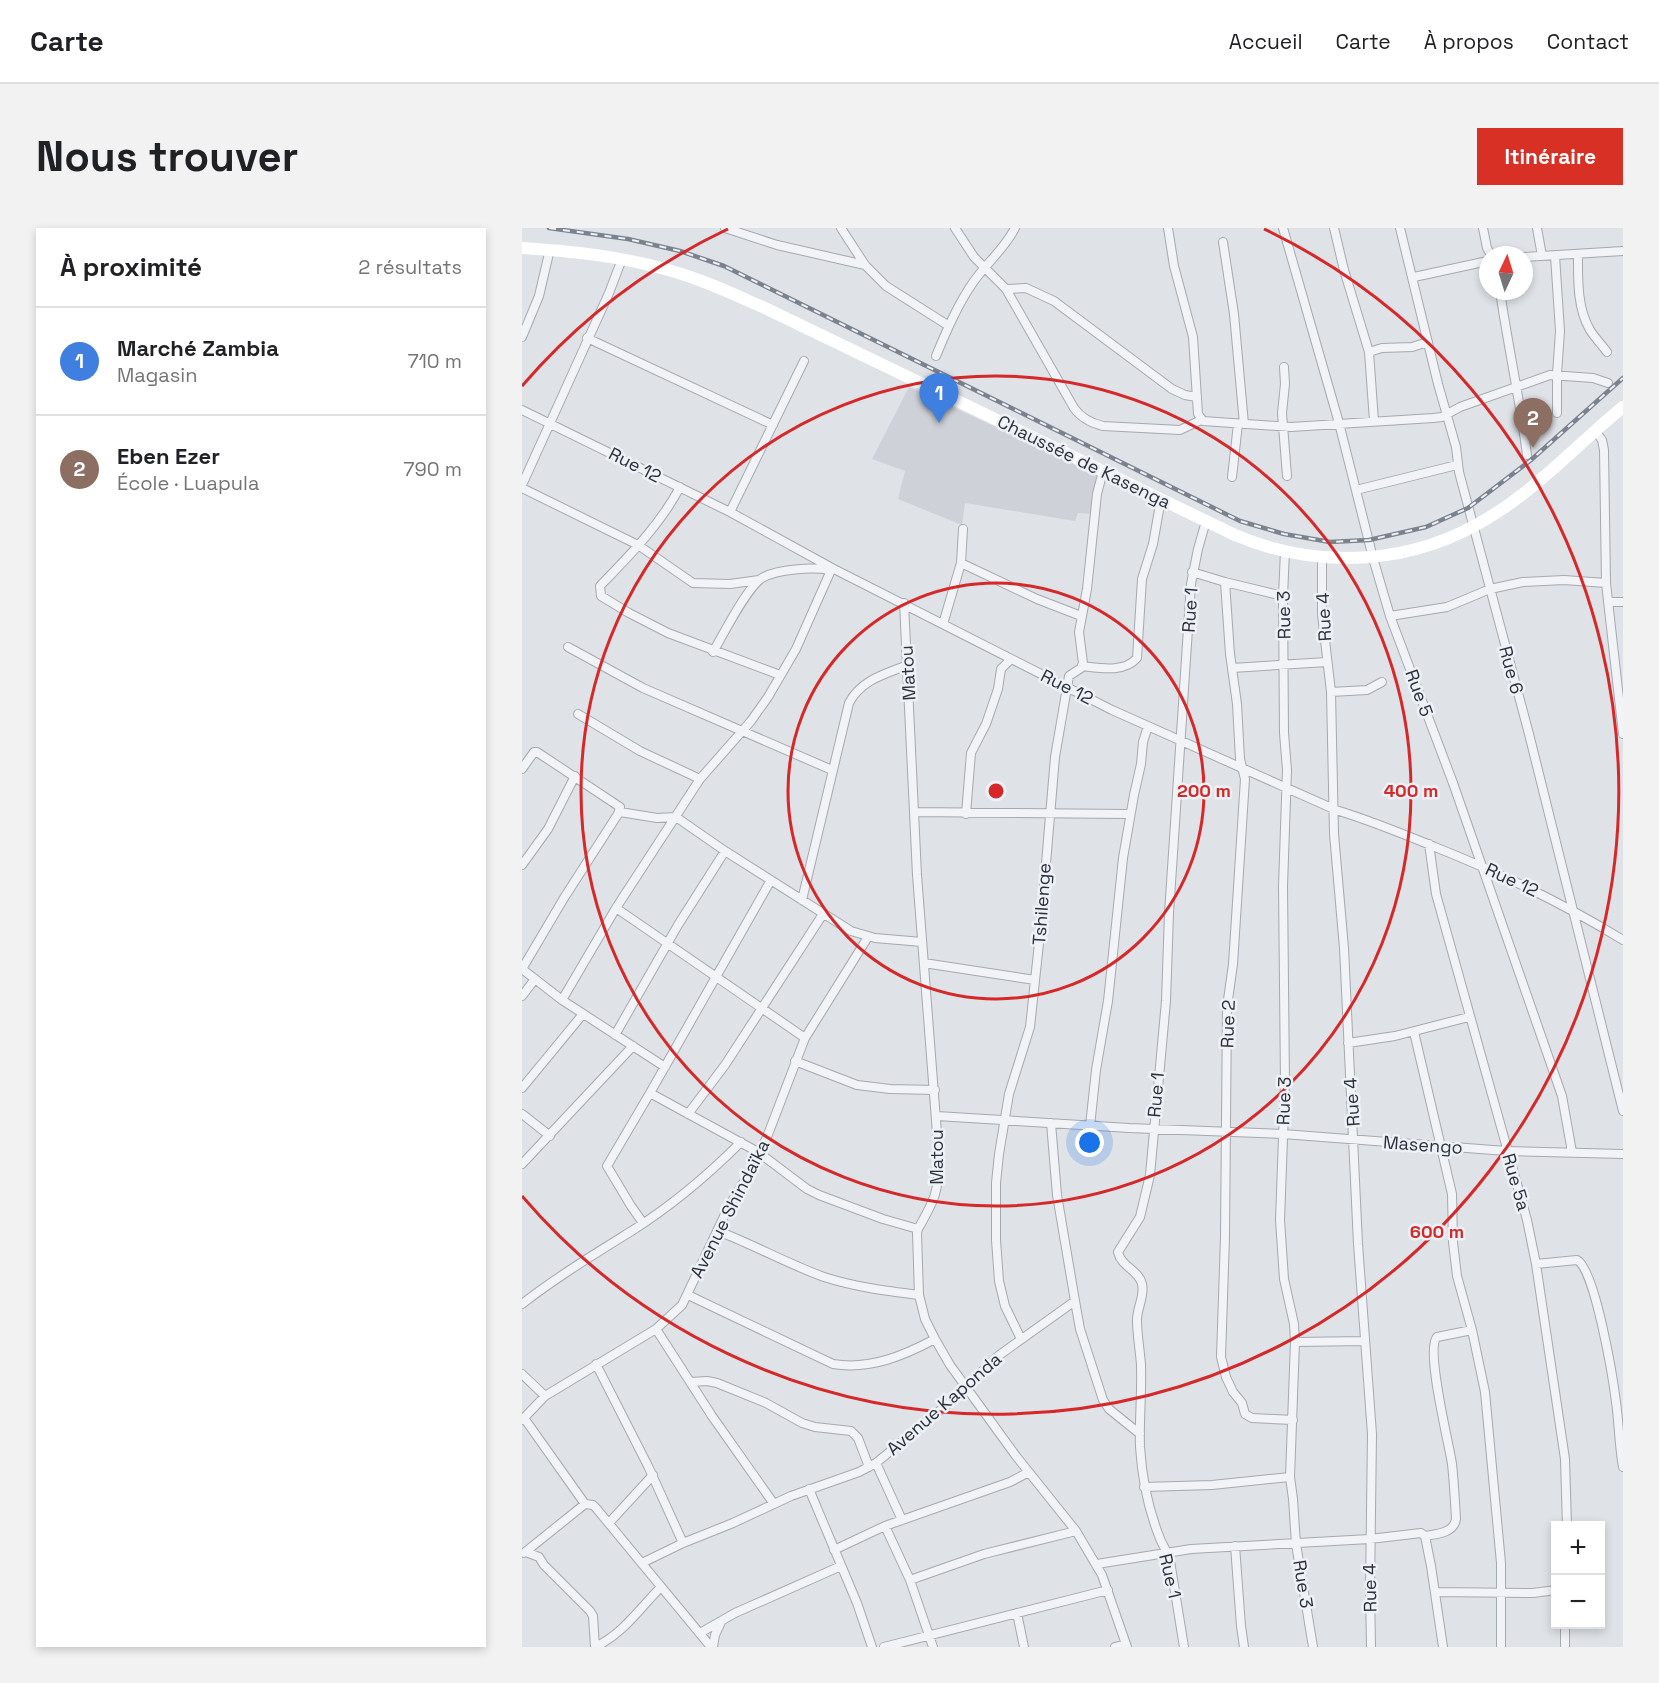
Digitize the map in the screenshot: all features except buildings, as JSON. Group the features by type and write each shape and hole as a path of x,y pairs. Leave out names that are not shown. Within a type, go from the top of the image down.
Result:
{"main road":[{"name":"Chaussée de Kasenga","path":"522,248 550,249 622,259 689,277 767,309 1255,543 1322,558 1373,558 1419,548 1473,527 1508,505 1623,407"}],"street":[{"path":"725,228 786,247 866,265"},
{"path":"956,228 974,257 1006,289 1074,408 1089,421 1103,426 1180,430 1201,420 1285,426 1442,417 1460,407 1557,374 1593,378 1608,383"},
{"path":"936,356 968,290 1004,246 1015,228"},
{"path":"1168,228 1174,266 1192,332 1201,420"},
{"name":"Rue 5","path":"1283,228 1339,423 1390,616 1453,783 1564,1101 1572,1152"},
{"path":"1334,228 1369,352 1374,421"},
{"name":"Rue 6","path":"1400,228 1456,447 1457,465 1559,849 1623,1112"},
{"path":"1483,228 1487,246"},
{"path":"1537,228 1542,256"},
{"path":"843,229 866,265 886,286 949,326"},
{"path":"1223,242 1234,314 1241,424 1232,477"},
{"path":"522,337 539,296 550,249"},
{"path":"1533,256 1623,251"},
{"path":"1578,255 1580,297 1584,315 1589,329 1607,352"},
{"path":"1555,256 1560,331 1557,413"},
{"path":"622,259 609,293 522,486 638,545 693,583 720,584 759,580"},
{"path":"1414,277 1479,263"},
{"path":"1006,289 1030,289 1054,301 1172,389 1197,397"},
{"path":"1501,300 1518,388 1527,455"},
{"path":"587,338 773,424"},
{"path":"1369,352 1382,348 1412,347 1428,342"},
{"path":"730,512 804,361"},
{"path":"1284,367 1282,413 1285,426 1287,476"},
{"name":"Rue 12","path":"522,410 730,512 831,569 903,603 1066,687 1242,769 1335,809 1429,844 1533,889 1623,940"},
{"path":"1595,430 1602,440 1604,450 1606,583 1623,734"},
{"path":"1356,490 1457,465"},
{"path":"1103,471 1096,494 1087,589 1081,616 1079,638 1082,666 1120,668 1134,662 1137,658 1142,579 1154,544 1161,499"},
{"path":"680,487 665,513 600,586 602,596 668,633 713,652 780,675"},
{"name":"Rue 1","path":"1184,1647 1167,1551 1159,1539 1144,1486 1140,1434 1141,1365 1137,1320 1143,1294 1142,1284 1138,1276 1122,1262 1118,1252 1137,1223 1143,1209 1150,1175 1166,1001 1169,913 1192,572 1206,521"},
{"path":"943,624 961,562 963,529"},
{"name":"Rue 3","path":"1286,551 1282,596 1286,787 1284,886 1286,1073 1281,1241 1284,1279 1293,1317 1295,1342 1290,1477 1296,1544 1313,1647"},
{"name":"Rue 4","path":"1322,558 1322,614 1331,692 1334,834 1344,948 1358,1244 1371,1434 1371,1647"},
{"path":"961,562 1037,599 1081,616"},
{"path":"562,1000 616,908 700,779 759,711 796,649 831,569 787,571 763,577 743,601 713,652"},
{"path":"1192,572 1282,596"},
{"path":"1390,616 1447,607 1490,589 1538,580 1606,583"},
{"name":"Rue 2","path":"1225,582 1240,759 1245,779 1233,963 1227,1007 1221,1357 1226,1377 1233,1392 1242,1403 1245,1414 1252,1418 1293,1420"},
{"path":"1608,602 1623,602"},
{"name":"Matou","path":"903,603 922,942 939,1159 938,1189 933,1204 918,1228"},
{"path":"568,647 643,688 832,770"},
{"path":"966,814 970,753 987,724 998,689 1001,669 1011,658"},
{"path":"1232,668 1327,662"},
{"path":"802,900 849,703 853,695 865,683 908,665"},
{"name":"Tshilenge","path":"1021,1339 1005,1305 997,1265 996,1183 1004,1120 1016,1071 1028,1039 1056,747 1069,676 1082,666"},
{"path":"1331,692 1367,690 1382,682"},
{"path":"578,714 640,751 700,779"},
{"path":"1090,1126 1096,1070 1108,1001 1117,900 1130,814 1148,726"},
{"path":"522,769 534,752 539,753 621,807 522,969 562,1000 665,1067"},
{"path":"522,865 548,829 575,776"},
{"path":"620,812 657,818 676,817 851,931 868,937 922,942"},
{"path":"914,812 1130,814"},
{"name":"Rue 5a","path":"1429,844 1436,894 1527,1220 1536,1264 1567,1471 1567,1521"},
{"path":"615,1035 667,944 725,851"},
{"path":"643,1223 607,1166 771,880"},
{"path":"616,908 805,1038"},
{"path":"688,1114 725,1065 823,914"},
{"name":"Avenue Shindaïka","path":"523,1419 545,1396 656,1329 679,1310 774,1120 805,1038 868,937"},
{"path":"924,963 1035,980"},
{"path":"522,996 535,979"},
{"path":"522,1088 583,1014"},
{"path":"1348,1043 1414,1032 1469,1017"},
{"path":"1414,1032 1453,1202 1457,1276 1472,1330 1485,1392 1502,1594 1501,1647"},
{"path":"522,1164 633,1046"},
{"path":"795,1061 857,1085 890,1089 935,1090"},
{"path":"1614,1071 1623,1066"},
{"path":"650,1093 758,1152 807,1189 883,1219 918,1228 919,1295 925,1319 950,1365 1076,1531 1097,1564 1126,1646 1115,1647"},
{"path":"522,1113 550,1136"},
{"name":"Masengo","path":"937,1116 1090,1126 1283,1134 1506,1151 1623,1154"},
{"path":"1051,1123 1057,1195 1080,1329 1103,1400 1109,1409 1140,1434"},
{"path":"522,1304 643,1223 704,1177 741,1142"},
{"path":"718,1231 785,1262 826,1277 868,1288 919,1295"},
{"path":"1536,1264 1577,1260 1586,1270 1602,1321 1616,1401 1623,1467"},
{"path":"688,1295 833,1364 855,1366 877,1363 902,1355 935,1339"},
{"name":"Avenue Kaponda","path":"642,1563 809,1489 872,1465 949,1402 998,1356 1075,1301"},
{"path":"656,1329 712,1416 774,1504"},
{"path":"1097,1564 1167,1551 1370,1539 1450,1530 1456,1524 1451,1462 1439,1396 1433,1345 1437,1337 1472,1330"},
{"path":"1295,1342 1365,1341"},
{"path":"596,1364 652,1475 683,1543"},
{"path":"522,1374 545,1396"},
{"path":"690,1382 717,1383 766,1403 802,1423 815,1427 851,1431 858,1438 902,1520"},
{"path":"523,1419 585,1504 594,1506 712,1647"},
{"path":"834,1550 885,1526 1010,1482 1029,1472"},
{"path":"609,1523 652,1475"},
{"path":"1144,1486 1212,1485 1290,1477"},
{"path":"809,1489 857,1603 872,1647"},
{"path":"524,1554 585,1504"},
{"path":"885,1526 910,1580 933,1647"},
{"path":"910,1580 984,1554 1076,1531"},
{"path":"1423,1534 1443,1647"},
{"path":"1235,1546 1244,1647"},
{"path":"524,1554 539,1557 544,1565 591,1611 595,1647 619,1633 661,1587"},
{"path":"700,1633 722,1620 841,1566"},
{"path":"884,1647 1108,1590"},
{"path":"1435,1592 1502,1594 1551,1591"},
{"path":"1017,1613 1024,1647"},
{"path":"712,1647 722,1620"},
{"path":"1565,1629 1565,1647"}],"shaded area":[{"path":"909,387 1098,474 1092,514 1078,513 1075,521 965,503 962,525 898,499 905,471 872,459"}],"railway":[{"path":"549,228 628,239 680,251 724,266 1240,521 1284,534 1330,542 1369,540 1426,527 1468,508 1531,460 1623,378"}],"place":[{"name":"Marché Zambia","path":"939,423"},
{"name":"Eben Ezer","path":"1533,448"}]}
